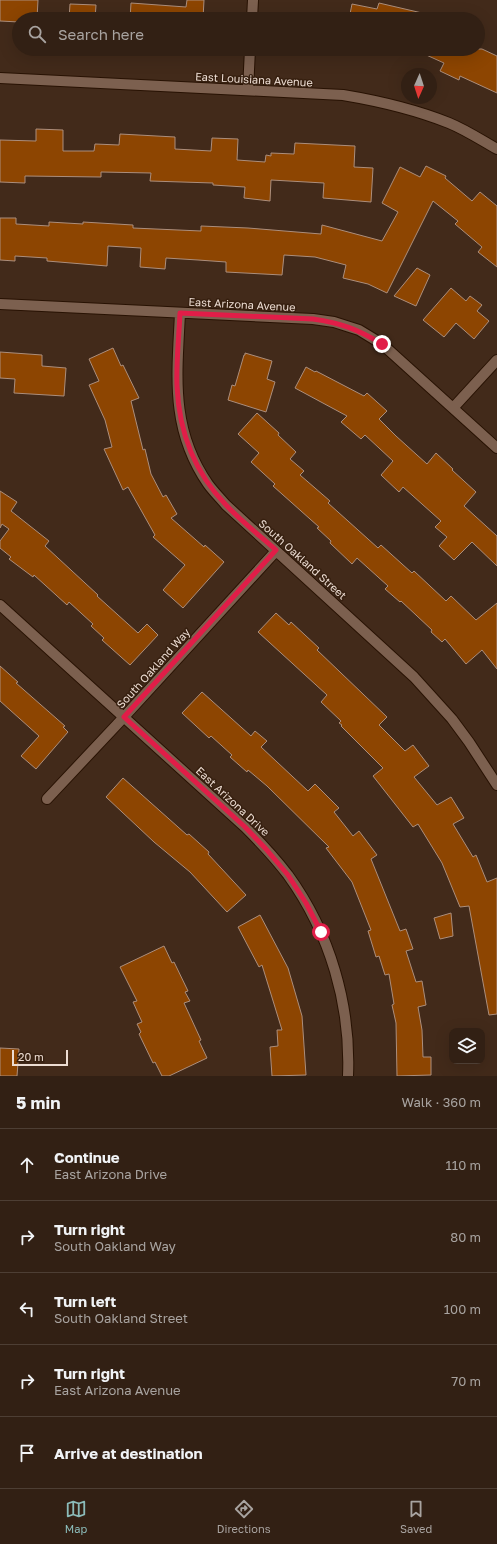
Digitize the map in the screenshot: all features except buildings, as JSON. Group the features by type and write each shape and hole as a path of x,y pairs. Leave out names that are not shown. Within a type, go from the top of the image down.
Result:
{"street":[{"path":"252,12 253,0"},
{"path":"248,90 250,56"},
{"name":"East Louisiana Avenue","path":"0,78 343,95 379,101 415,110 449,124 497,149"},
{"name":"East Arizona Avenue","path":"0,304 313,319 334,322 359,330 382,344 497,448"},
{"name":"South Oakland Street","path":"180,313 177,384 178,404 185,437 192,456 209,485 226,505 414,677 452,719 486,765 497,785"},
{"path":"453,408 497,360"},
{"name":"South Oakland Way","path":"47,799 276,550"},
{"name":"East Arizona Drive","path":"0,605 245,827 288,875 306,903 321,932 333,964 342,996 347,1029 348,1076"}],"route":[{"path":"321,932 306,903 288,875 266,849 245,827 124,717 276,550 226,505 209,485 195,462 185,437 179,411 177,384 180,313 313,319 334,322 359,330 382,344"}]}
